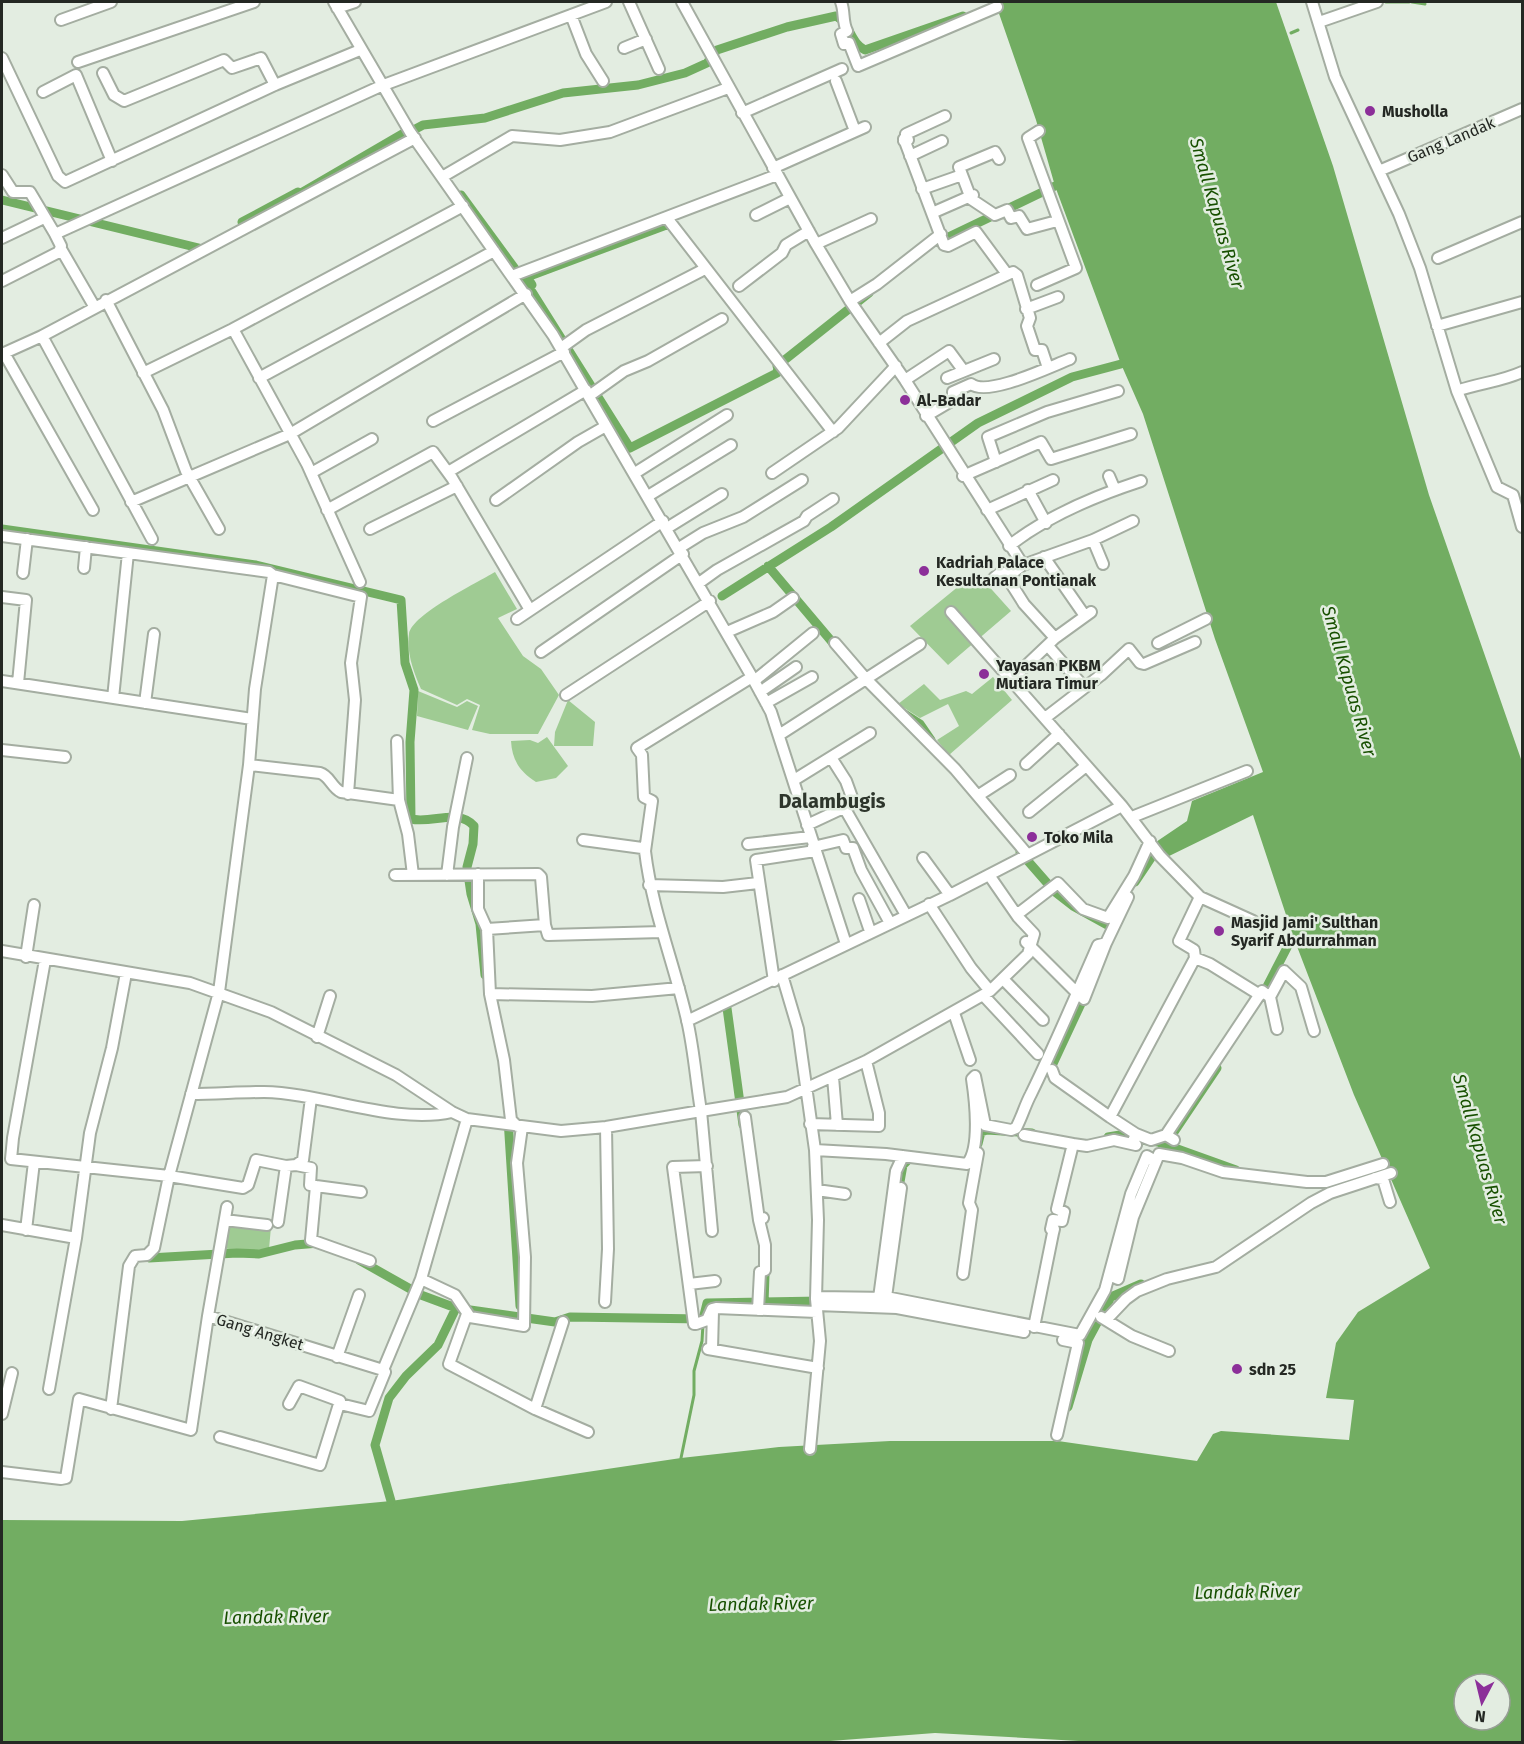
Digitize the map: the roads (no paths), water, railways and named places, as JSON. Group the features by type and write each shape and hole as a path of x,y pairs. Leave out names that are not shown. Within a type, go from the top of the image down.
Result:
{"street":[{"path":"62,20 111,2"},
{"path":"78,62 254,2"},
{"path":"355,2 335,5 381,86 413,135 528,296 563,350 710,601 766,703 794,780 846,944"},
{"path":"55,234 381,86 606,2"},
{"path":"629,2 659,69"},
{"path":"682,2 742,113 851,302 896,366 963,476 1023,565"},
{"path":"841,2 844,10 843,23 847,31 841,34 844,44 849,43 858,66 997,8"},
{"path":"1312,2 1335,77 1379,171 1420,268 1457,391 1497,487 1513,495 1522,527"},
{"path":"1322,21 1377,2"},
{"path":"572,15 586,54 603,81"},
{"path":"624,48 646,39"},
{"path":"2,58 61,180 71,180 275,85 360,50"},
{"path":"103,73 114,95 124,101 224,60 232,68 261,58 275,85"},
{"path":"742,113 842,69"},
{"path":"43,92 76,75 112,161"},
{"path":"512,276 667,218 775,171 860,129 836,81"},
{"path":"442,177 512,136 560,140 610,132 728,87"},
{"name":"Gang Landak","path":"1379,171 1522,109"},
{"path":"945,116 906,134 908,140 904,140 922,189 942,238 948,246 976,232 1007,274"},
{"path":"1037,285 1076,268 1028,138 1040,130"},
{"path":"93,510 3,353 42,336 413,135"},
{"path":"910,156 942,141"},
{"path":"999,159 995,152 959,167 971,196 995,215 1007,210 1011,218 1018,216 1027,229 1058,221"},
{"path":"2,175 13,192 29,191 94,306"},
{"path":"922,189 962,175"},
{"path":"932,213 971,196"},
{"path":"756,215 790,198"},
{"path":"143,374 233,329 463,206"},
{"path":"2,238 44,218"},
{"path":"667,218 833,432"},
{"path":"816,244 871,219"},
{"path":"1438,258 1522,222"},
{"path":"739,286 783,253 786,245 809,231"},
{"path":"851,302 942,238"},
{"path":"2,281 61,249"},
{"path":"259,378 494,251"},
{"path":"433,421 563,350 586,330 701,271"},
{"path":"879,343 907,321 1013,272 1017,275 1030,319 1027,326 1035,350 1042,350 1048,368"},
{"path":"131,502 290,434 528,296"},
{"path":"1026,309 1058,297"},
{"path":"106,300 163,410 189,476 219,529"},
{"path":"1437,326 1522,302"},
{"path":"448,472 624,371 648,361 722,319"},
{"path":"233,329 311,473 360,582"},
{"path":"42,336 152,539"},
{"path":"905,380 949,351 963,370"},
{"path":"947,378 994,359"},
{"path":"926,416 953,400 953,392 971,384 978,388 999,386 1070,359"},
{"path":"771,473 833,432 896,366"},
{"path":"1457,391 1476,384 1505,380 1522,372"},
{"path":"996,462 988,437 1047,412 1118,390"},
{"path":"635,473 727,414"},
{"path":"496,500 578,442 606,426"},
{"path":"963,476 1041,442 1051,459 1131,434"},
{"path":"311,473 372,439"},
{"path":"648,496 731,445"},
{"path":"327,510 430,452 435,453 530,610"},
{"path":"1109,476 1115,490"},
{"path":"541,652 703,534 743,517 802,480"},
{"path":"987,510 1053,480"},
{"path":"1009,546 1029,530 1115,490 1141,481"},
{"path":"370,529 457,486"},
{"path":"1028,490 1046,523"},
{"path":"517,619 665,524 722,494"},
{"path":"699,583 717,570 804,521 807,516 833,499"},
{"path":"994,578 999,574 1011,572 1023,565 1093,540 1133,521"},
{"path":"2,536 268,572 361,597 351,663 355,700 348,794"},
{"path":"23,573 27,539"},
{"path":"1093,540 1103,564"},
{"path":"84,568 86,547"},
{"path":"113,698 128,553"},
{"path":"1011,680 1052,642 1088,614 1044,557"},
{"path":"1011,572 1006,580 1084,687"},
{"path":"111,1409 129,1266 135,1256 147,1255 154,1248 169,1176 219,992 249,765 252,719 273,575"},
{"path":"2,597 26,600 18,683"},
{"path":"727,632 773,612 793,598"},
{"path":"566,695 710,601"},
{"path":"951,612 1132,817 1160,856 1200,897 1253,921"},
{"path":"1158,643 1206,619"},
{"path":"712,1231 701,1111 687,1021 649,885 645,851 652,801 644,797 642,755 637,748 753,679 813,633"},
{"path":"145,703 154,634"},
{"path":"1045,718 1129,649 1144,664 1195,642"},
{"path":"835,643 866,679 979,795 1022,857"},
{"path":"779,735 920,644"},
{"path":"760,692 796,667"},
{"path":"766,703 812,677"},
{"path":"2,681 252,719"},
{"path":"794,780 832,759 870,733"},
{"path":"1026,764 1059,734"},
{"path":"397,741 399,800 408,834 413,875"},
{"path":"2,750 65,757"},
{"path":"447,874 455,817 467,758"},
{"path":"807,825 845,809 854,802 846,781 832,759"},
{"path":"249,765 323,773 333,788 348,794 399,800"},
{"path":"1029,812 1086,766"},
{"path":"1132,817 1247,771"},
{"path":"979,795 1010,775"},
{"path":"687,1021 870,931 950,895 1122,806"},
{"path":"845,809 906,915"},
{"path":"583,840 642,848 645,851"},
{"path":"810,1449 820,1341 817,1304 815,1150 798,1029 778,978 758,883 757,860 813,845 843,840 846,848 853,848 861,870 890,923"},
{"path":"1014,911 1019,913 1052,887 1061,885 1083,909 1105,919 1126,889 1151,843"},
{"path":"748,844 813,845"},
{"path":"923,858 950,895"},
{"path":"417,1287 455,1295 464,1311 521,1327 526,1320 525,1257 513,1126 504,1060 490,994 486,929 478,909 475,874"},
{"path":"395,875 540,874 545,925 550,936 662,932"},
{"path":"2,951 26,957 190,983 219,992 271,1012 396,1075 452,1112 467,1119 561,1131 606,1127 787,1097 866,1061 954,1013 987,993 1003,979 1028,954 1028,944 1034,934 1014,911 989,875"},
{"path":"649,885 723,887 758,883"},
{"path":"1028,944 1084,999 1106,943 1130,892 1126,889"},
{"path":"1110,1117 1195,958 1194,950 1179,941 1200,897"},
{"path":"859,899 870,931"},
{"path":"929,904 987,993 1038,1054"},
{"path":"26,957 34,905"},
{"path":"486,929 545,925"},
{"path":"1195,958 1265,994 1277,1029"},
{"path":"45,960 7,1138 11,1159 169,1176 243,1188 248,1185 256,1160 311,1168 310,1185 361,1192"},
{"path":"1024,1135 1087,1146 1114,1140 1134,1141 1170,1137 1265,994 1284,971 1301,987 1314,1031"},
{"path":"49,1389 76,1238 90,1133 112,1048 126,973"},
{"path":"1003,979 1043,1020"},
{"path":"490,994 592,996 679,988"},
{"path":"963,1274 972,1210 969,1203 976,1143 974,1077 985,1125 1011,1130 1016,1128 1051,1056 1077,993"},
{"path":"317,1036 330,996"},
{"path":"954,1013 970,1060"},
{"path":"810,1124 879,1125 866,1061"},
{"path":"1052,1070 1056,1078 1110,1117 1134,1141"},
{"path":"833,1077 837,1125"},
{"path":"191,1094 236,1095 264,1092 422,1114 452,1112"},
{"path":"291,1166 301,1163 303,1157 311,1098"},
{"path":"745,1117 765,1245 765,1270 760,1272 758,1310"},
{"path":"340,1404 369,1411 417,1287 467,1119"},
{"path":"605,1302 608,1250 606,1127"},
{"path":"815,1150 903,1156 967,1164 976,1143"},
{"path":"1034,1327 1054,1229 1051,1229 1053,1220 1062,1221 1064,1212 1057,1209 1073,1144"},
{"path":"1057,1435 1079,1339 1113,1277 1129,1216 1151,1158 1160,1154 1182,1158 1223,1172 1326,1182 1383,1164"},
{"path":"882,1298 896,1171 903,1156"},
{"path":"26,1230 34,1161"},
{"path":"278,1222 291,1166"},
{"path":"707,1166 673,1167 689,1284 699,1323 714,1306"},
{"path":"1106,1320 1136,1286 1216,1267 1330,1192 1391,1173"},
{"path":"1375,1178 1383,1179 1390,1202"},
{"path":"316,1186 311,1240 370,1261"},
{"path":"817,1190 845,1194"},
{"path":"208,1316 227,1207"},
{"path":"225,1220 267,1225"},
{"path":"2,1226 76,1238"},
{"path":"689,1284 715,1281"},
{"path":"337,1357 359,1295"},
{"path":"714,1306 758,1310 882,1298 1079,1339"},
{"path":"840,1301 942,1312"},
{"path":"714,1306 710,1349 818,1368"},
{"path":"464,1311 449,1364 535,1409 588,1432"},
{"path":"1093,1312 1132,1336 1169,1351"},
{"name":"Gang Angket","path":"2,1472 66,1478 79,1399 191,1430 208,1316 383,1370"},
{"path":"535,1409 563,1322"},
{"path":"997,1323 1034,1327 1079,1339"},
{"path":"2,1413 12,1373"},
{"path":"220,1437 320,1465 340,1404 339,1399 299,1386 289,1404"}],"water":[{"path":"995,2 1276,2 1333,166 1429,495 1522,762 1522,1742 1097,1742 935,1733 817,1742 2,1742 2,1520 182,1521 391,1501 681,1458 779,1447 890,1441 1058,1441 1197,1461 1213,1434 1221,1431 1349,1440 1354,1400 1326,1398 1336,1343 1358,1312 1430,1268 1354,1095 1293,936 1253,815 1163,859 1153,844 1187,821 1192,801 1263,772 1215,639 1143,414 1121,364 1055,186 1036,120"}],"waterway":[{"path":"1386,2 1409,2"},
{"path":"1412,2 1425,4"},
{"path":"408,133 423,125 485,118 563,93 638,85 685,73 707,63 717,50 787,27 836,16 845,24 856,43 865,50 963,16"},
{"path":"1291,33 1298,30"},
{"path":"296,196 411,129 413,131"},
{"path":"938,242 1055,186"},
{"path":"242,222 298,192"},
{"path":"461,195 532,292 630,448 777,373 778,366"},
{"path":"2,200 203,249 208,246"},
{"path":"532,285 527,277 669,224 674,230"},
{"path":"777,366 869,293"},
{"path":"722,596 831,527 978,423 1072,377 1121,364"},
{"path":"2,529 256,565 401,600 405,663 414,690 410,742 411,819 453,817 461,818 474,826 473,844 467,867 471,894 480,924 485,975"},
{"path":"768,566 838,649"},
{"path":"903,713 920,724 931,740"},
{"path":"1135,882 1157,849"},
{"path":"1020,852 1055,892 1073,906 1111,927"},
{"path":"1261,998 1293,936"},
{"path":"1052,1076 1050,1070 1086,993"},
{"path":"727,1008 743,1125"},
{"path":"1168,1141 1217,1068"},
{"path":"508,1119 520,1306"},
{"path":"978,1144 981,1132 987,1130 1032,1133"},
{"path":"1108,1137 1126,1134 1131,1139 1158,1142 1236,1170"},
{"path":"898,1193 903,1165 907,1161"},
{"path":"149,1258 259,1254 295,1245 319,1243"},
{"path":"359,1260 421,1295 456,1308 555,1322 570,1317 703,1319 707,1303 821,1301"},
{"path":"764,1303 765,1275"},
{"path":"1068,1407 1088,1340 1111,1297 1141,1284"},
{"path":"391,1501 375,1445 389,1398 406,1376 438,1345 456,1308"},
{"path":"681,1458 694,1395 694,1371 702,1341 703,1324"},
{"path":"1072,1337 1088,1340"}],"place":[{"name":"Musholla","path":"1370,111"},
{"name":"Al-Badar","path":"905,400"},
{"name":"Kadriah Palace Kesultanan Pontianak","path":"924,571"},
{"name":"Yayasan PKBM Mutiara Timur","path":"984,674"},
{"name":"Toko Mila","path":"1032,837"},
{"name":"Masjid Jami' Sulthan Syarif Abdurrahman","path":"1219,931"},
{"name":"sdn 25","path":"1237,1369"}],"district":[{"name":"Dalambugis","path":"832,801"}],"water label":[{"name":"Small Kapuas River","path":"1217,213"},
{"name":"Small Kapuas River","path":"1349,681"},
{"name":"Small Kapuas River","path":"1480,1149"},
{"name":"Landak River","path":"1247,1592"},
{"name":"Landak River","path":"761,1604"},
{"name":"Landak River","path":"276,1617"}]}
